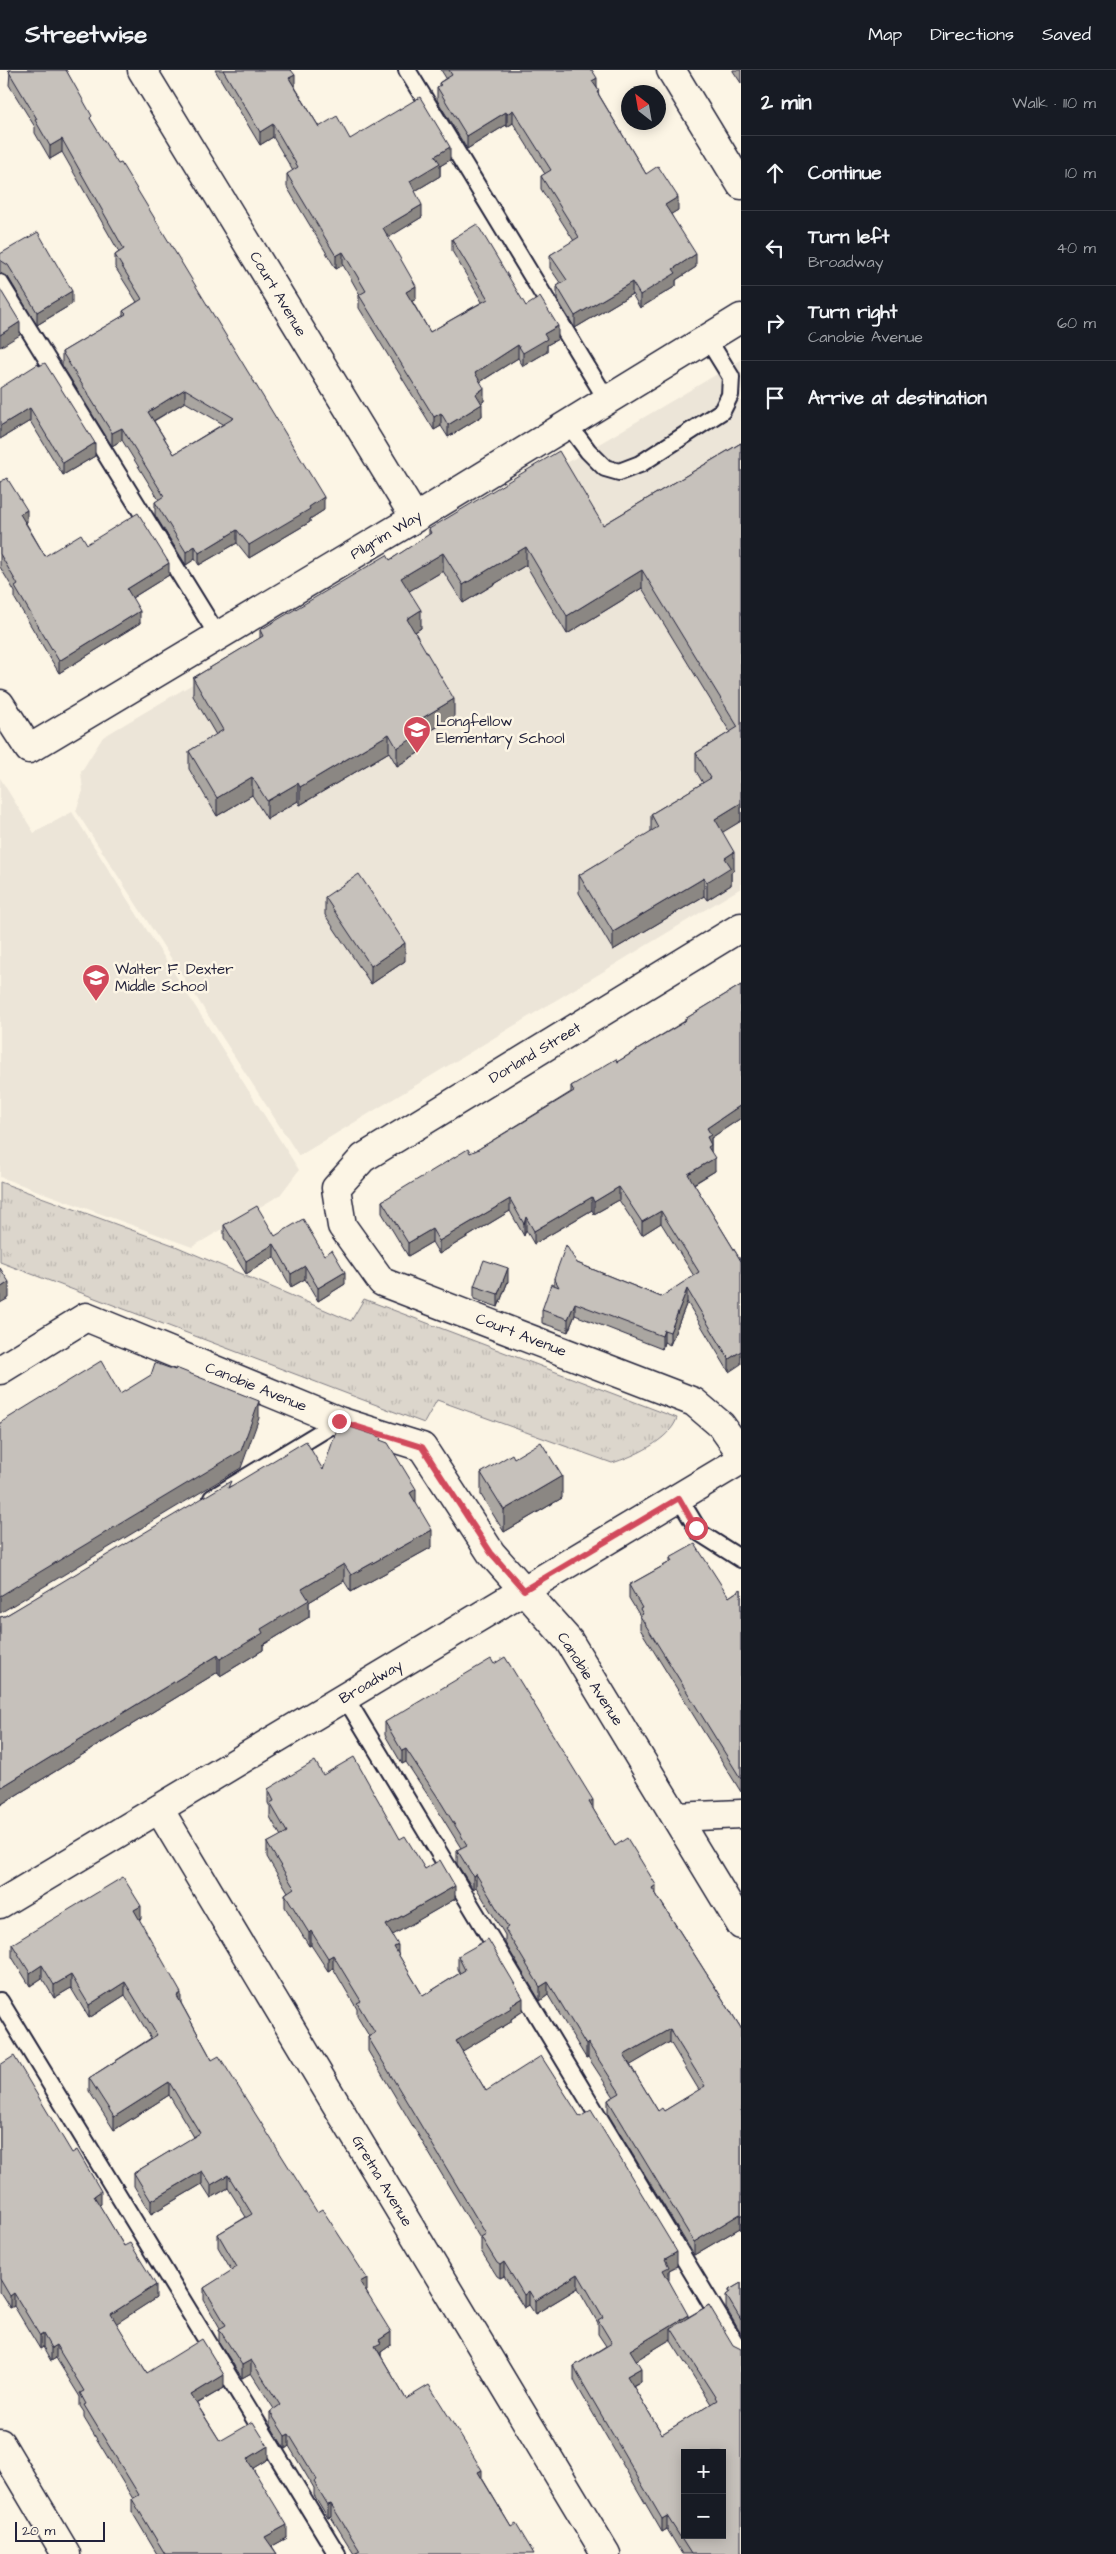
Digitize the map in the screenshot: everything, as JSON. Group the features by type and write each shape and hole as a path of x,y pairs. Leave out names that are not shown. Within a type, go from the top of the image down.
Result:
{"street":[{"name":"Court Avenue","path":"142,70 415,518"},
{"path":"671,70 739,176"},
{"name":"Pilgrim Way","path":"0,704 29,749 415,518 741,318"},
{"name":"Dorland Street","path":"336,1188 363,1158 741,927"},
{"name":"Court Avenue","path":"336,1188 342,1226 382,1282 694,1402 721,1425 741,1453"},
{"name":"Canobie Avenue","path":"0,1370 86,1318 339,1421 422,1447 491,1553 569,1641 741,1925"},
{"name":"Broadway","path":"0,1904 741,1460"},
{"name":"Gretna Avenue","path":"159,1809 606,2554"},
{"path":"676,1817 741,1814"},
{"path":"0,2443 66,2554"}],"lane":[{"path":"407,70 607,400"},
{"path":"0,283 218,636"},
{"path":"568,424 588,451 605,468 619,472 640,464 722,411 730,395 731,377 707,338"},
{"path":"195,1508 339,1421"},
{"path":"679,1498 700,1533 741,1559"},
{"path":"346,1697 741,2353"},
{"path":"0,2001 337,2554"}],"shaded area":[{"name":"Longfellow Elementary School","path":"741,360 741,888 299,1156 76,811 83,791 81,772 103,737"},
{"name":"Walter F. Dexter Middle School","path":"0,778 34,833 72,812 299,1170 280,1195 192,1247 0,1177"}],"green space":[{"path":"0,1182 173,1245 351,1321 364,1299 677,1418 673,1426 659,1440 630,1457 612,1463 437,1400 424,1423 0,1262"}],"building":[{"path":"11,70 66,70 92,116 90,118 118,164 121,163 324,497 309,507 310,509 249,545 237,530 199,553 195,546 186,552 155,502 164,496 122,428 112,433 62,352 126,314 123,311 142,299 115,255 124,249 62,139 50,146 35,120 37,119 9,72","holes":["185,389 234,418 174,454 148,412"]},
{"path":"223,70 291,70 295,75 289,78 319,127 337,116 350,139 420,97 450,147 435,156 440,163 410,181 422,205 383,228 416,286 406,292 430,332 488,299 452,239 477,224 526,306 540,297 558,326 544,334 547,339 523,353 518,345 475,373 484,388 476,394 482,404 448,425 441,413 434,417 359,295 366,291 343,252 336,256 287,174 298,167 273,124 260,132"},
{"path":"449,70 592,70 597,78 592,81 599,91 597,92 646,174 658,166 678,197 665,205 696,254 673,269 676,273 640,295 632,282 575,316 557,286 567,280 550,255 579,237 541,176 551,170 513,110 507,114 506,112 467,136 437,87 441,85 439,83 452,75"},
{"path":"38,232 72,291 37,312 8,265 0,260 0,254"},
{"path":"0,289 20,322 0,335"},
{"path":"45,363 95,443 63,463 30,408 0,426 0,388 38,364 39,366"},
{"path":"741,443 741,803 715,819 734,852 725,858 731,867 707,882 704,878 613,932 579,875 658,827 651,814 711,778 696,753 738,727 642,570 567,616 526,547 463,585 443,553 401,578 421,610 407,619 454,699 414,723 420,734 397,748 389,734 300,787 298,783 267,801 252,777 217,798 189,751 223,730 193,678 263,636 260,630 387,555 390,560 431,533 429,529 559,451 603,525"},
{"path":"7,478 27,510 20,514 45,556 81,534 87,544 138,513 169,563 127,589 140,611 59,661 15,587 18,585 0,554 0,482"},
{"path":"359,874 405,943 371,966 325,897"},
{"path":"741,985 741,1105 707,1128 711,1135 707,1137 711,1145 708,1147 715,1158 688,1174 741,1261 741,1351 729,1359 687,1289 670,1332 664,1330 662,1336 575,1303 568,1319 542,1310 551,1284 559,1287 554,1278 566,1245 577,1263 661,1297 699,1272 661,1211 642,1222 619,1187 594,1202 592,1197 534,1231 526,1217 524,1224 510,1199 439,1241 432,1229 408,1243 382,1201 468,1149 470,1153 477,1150 574,1091 571,1086 616,1059 617,1062 686,1021 685,1019"},
{"path":"257,1206 275,1236 303,1219 324,1255 332,1250 345,1272 318,1288 305,1266 291,1274 274,1244 246,1261 224,1225"},
{"path":"484,1260 508,1268 498,1294 474,1286"},
{"path":"0,1268 9,1282 0,1288"},
{"path":"101,1361 120,1394 151,1375 155,1363 175,1370 176,1368 259,1401 241,1451 0,1596 0,1423"},
{"path":"339,1423 381,1437 380,1440 388,1443 416,1489 410,1493 432,1530 351,1575 344,1564 302,1589 309,1600 261,1629 263,1633 220,1659 218,1655 0,1788 0,1617 5,1616 231,1481 228,1488 306,1441 323,1470"},
{"path":"541,1442 562,1476 504,1510 481,1473 512,1454 514,1458"},
{"path":"695,1544 729,1597 741,1589 741,1779 640,1616 643,1614 640,1609 642,1608 629,1585 672,1561 670,1558"},
{"path":"505,1657 593,1800 589,1802 615,1846 627,1838 656,1885 652,1888 741,2028 741,2216 740,2214 694,2242 608,2100 620,2093 588,2043 586,2045 548,1982 540,1987 505,1929 508,1927 476,1874 473,1876 457,1850 467,1845 406,1749 402,1751 385,1722 491,1659 494,1664","holes":["670,2029 705,2086 664,2111 662,2108 658,2111 624,2055"]},
{"path":"354,1757 400,1839 405,1836 425,1869 440,1860 455,1886 386,1925 398,1945 394,1947 423,1996 465,1970 458,1956 488,1939 523,1998 510,2006 511,2008 456,2041 486,2091 541,2056 580,2117 591,2110 677,2252 665,2259 669,2267 663,2270 688,2315 630,2350 641,2368 627,2376 662,2434 717,2400 671,2328 709,2305 733,2345 741,2349 741,2554 691,2554 682,2539 726,2539 726,2449 681,2449 681,2538 667,2516 662,2519 574,2366 612,2343 598,2320 603,2317 578,2274 535,2301 529,2291 524,2295 504,2262 500,2265 497,2263 481,2237 486,2234 368,2037 375,2033 357,2003 361,2001 333,1955 328,1958 311,1931 309,1933 285,1894 294,1888 267,1843 287,1832 270,1803 274,1801 268,1789 315,1761 323,1775"},
{"path":"123,1877 141,1906 134,1910 181,1993 177,1996 212,2060 219,2056 317,2212 322,2209 367,2278 360,2282 391,2332 379,2340 381,2343 375,2346 406,2399 429,2385 482,2470 478,2472 511,2527 516,2524 534,2554 354,2554 360,2551 331,2504 328,2505 314,2482 317,2480 289,2434 285,2436 270,2412 280,2405 251,2360 242,2365 219,2329 226,2325 204,2288 237,2267 218,2234 252,2214 228,2175 211,2185 202,2171 151,2201 134,2173 200,2133 169,2082 114,2117 89,2078 157,2035 125,1982 89,2005 71,1975 54,1985 42,1965 30,1973 12,1944"},
{"path":"14,2056 72,2153 77,2150 101,2191 94,2196 124,2246 130,2243 156,2285 111,2314 147,2373 202,2339 224,2375 191,2395 220,2441 253,2422 268,2446 247,2459 287,2525 265,2537 277,2554 165,2554 132,2499 139,2495 84,2405 86,2404 80,2393 84,2391 56,2345 51,2348 43,2334 40,2336 14,2293 10,2296 0,2279 0,2065"},
{"path":"741,2283 741,2320 726,2295 730,2292 729,2290"}],"place":[{"name":"Longfellow Elementary School","path":"417,754"},
{"name":"Walter F. Dexter Middle School","path":"96,1002"}],"route":[{"path":"339,1421 422,1447 491,1553 524,1590 679,1498 696,1528"}]}
